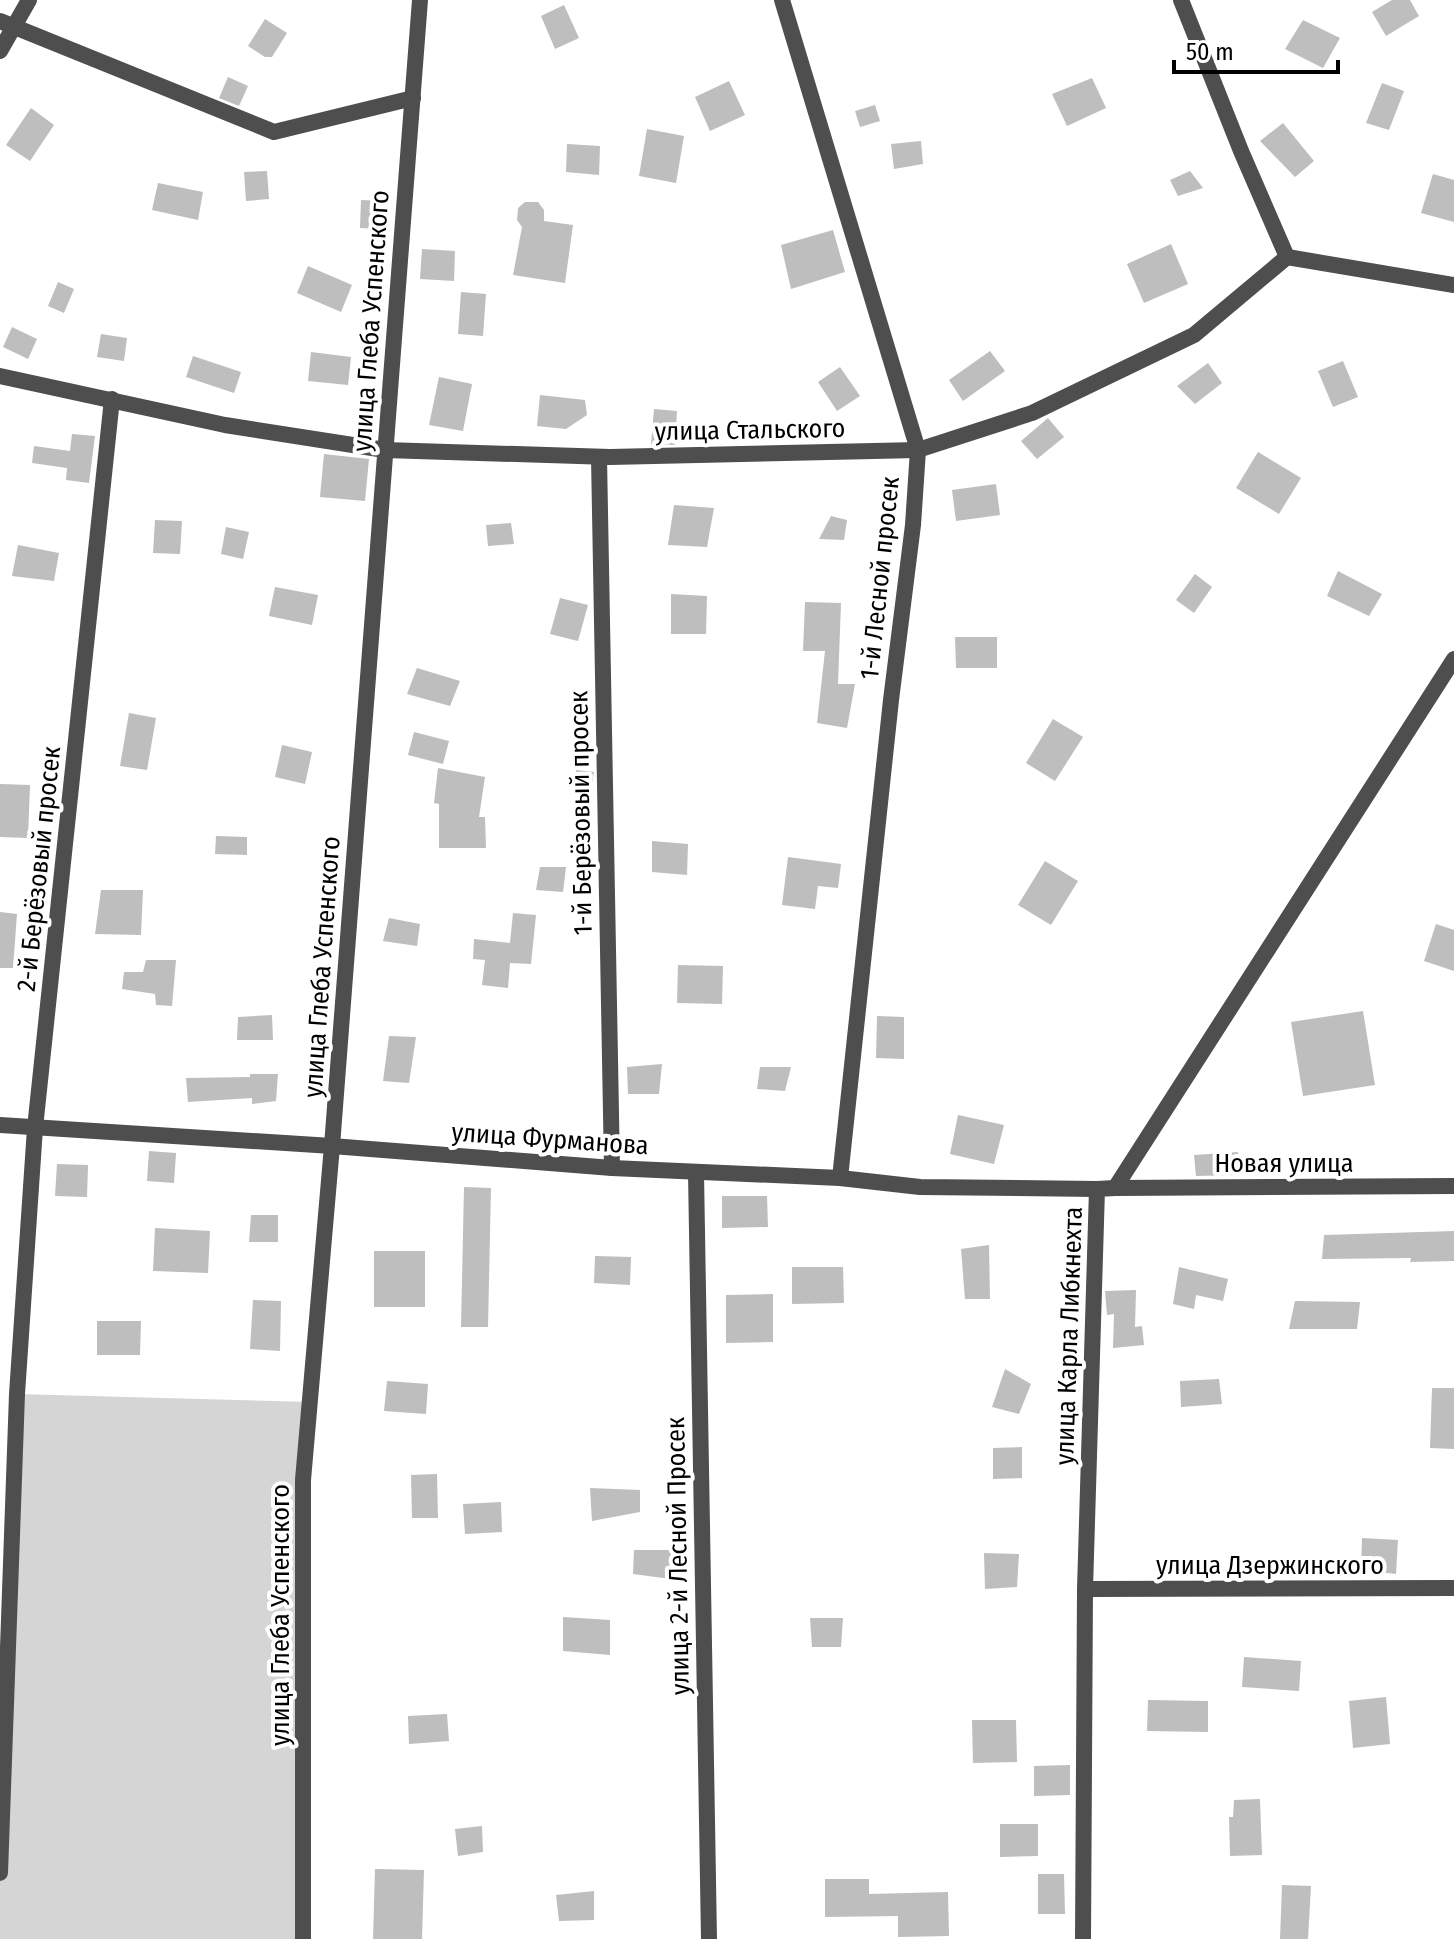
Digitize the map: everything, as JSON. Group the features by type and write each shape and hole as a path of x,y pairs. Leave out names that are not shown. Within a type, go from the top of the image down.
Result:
{"street":[{"path":"0,51 7,24 29,0"},
{"name":"улица Глеба Успенского","path":"303,1939 303,1480 332,1146 420,0"},
{"name":"1-й Лесной просек","path":"782,0 918,450 913,525 891,700 840,1178"},
{"path":"1181,0 1287,257 1454,285"},
{"path":"7,24 274,132 413,98"},
{"name":"улица Стальского","path":"0,376 225,425 385,450 599,457 918,450 1032,413 1194,335 1287,257"},
{"name":"2-й Берёзовый просек","path":"0,1873 17,1394 35,1128 112,399"},
{"name":"1-й Берёзовый просек","path":"599,457 612,1168"},
{"name":"улица Карла Либкнехта","path":"1083,1939 1085,1589 1097,1189 1115,1188 1454,659"},
{"name":"улица Фурманова","path":"0,1125 612,1168 840,1178 920,1187 1097,1189"},
{"name":"улица 2-й Лесной Просек","path":"696,1173 709,1939"},
{"name":"Новая улица","path":"1115,1188 1454,1186"},
{"name":"улица Дзержинского","path":"1085,1589 1454,1588"}],"shaded area":[{"path":"17,1394 310,1402 303,1939 0,1939"}],"building":[{"path":"1392,0 1410,0 1419,16 1386,36 1372,12"},
{"path":"564,5 579,38 555,49 541,16"},
{"path":"265,19 287,33 272,57 265,57 248,46"},
{"path":"1303,20 1340,38 1323,68 1285,49"},
{"path":"228,77 248,86 239,106 219,98"},
{"path":"1092,78 1106,108 1067,126 1052,94"},
{"path":"729,81 745,115 710,131 695,97"},
{"path":"1382,83 1404,91 1389,130 1366,123"},
{"path":"875,105 880,121 860,127 855,111"},
{"path":"31,108 54,125 30,161 6,145"},
{"path":"1283,123 1314,161 1295,177 1260,141"},
{"path":"647,129 684,136 676,183 639,176"},
{"path":"921,141 923,164 894,169 891,144"},
{"path":"567,144 600,146 599,175 566,172"},
{"path":"267,171 269,199 246,201 244,172"},
{"path":"1190,171 1203,188 1178,196 1170,180"},
{"path":"1433,174 1454,180 1454,222 1421,213"},
{"path":"158,183 203,192 198,220 152,210"},
{"path":"361,200 383,201 381,229 360,228"},
{"path":"525,202 538,202 544,210 544,221 573,225 565,283 513,275 522,227 517,220 518,208"},
{"path":"833,230 845,272 791,289 781,245"},
{"path":"1171,244 1188,284 1144,303 1127,264"},
{"path":"422,249 455,251 454,281 420,279"},
{"path":"308,266 352,285 341,312 297,293"},
{"path":"58,282 74,289 64,313 48,306"},
{"path":"461,292 486,294 483,336 458,334"},
{"path":"12,327 37,339 28,359 3,347"},
{"path":"101,334 127,338 124,361 97,357"},
{"path":"990,351 1005,371 963,401 949,380"},
{"path":"311,352 351,357 348,385 308,381"},
{"path":"193,356 241,372 234,393 186,377"},
{"path":"1343,361 1358,397 1333,407 1318,371"},
{"path":"1208,363 1222,383 1195,404 1177,386"},
{"path":"840,367 860,396 837,411 818,382"},
{"path":"439,377 472,384 463,431 429,425"},
{"path":"540,395 585,400 587,415 566,429 537,426"},
{"path":"654,409 677,411 675,445 651,444"},
{"path":"1048,418 1064,437 1037,459 1021,441"},
{"path":"72,434 95,436 89,483 66,480 67,468 32,463 34,446 70,451"},
{"path":"1258,452 1301,478 1279,514 1236,488"},
{"path":"324,454 369,459 365,501 320,497"},
{"path":"996,484 1000,515 956,521 952,490"},
{"path":"674,505 714,508 707,547 668,545"},
{"path":"831,516 847,520 844,540 819,539"},
{"path":"155,520 182,521 180,554 153,553"},
{"path":"511,523 514,544 488,546 486,525"},
{"path":"226,527 249,532 243,559 221,554"},
{"path":"18,545 59,553 54,581 12,576"},
{"path":"1338,571 1382,594 1369,616 1327,596"},
{"path":"1195,574 1212,587 1194,613 1176,600"},
{"path":"275,587 318,595 312,625 269,616"},
{"path":"671,594 707,596 706,634 671,634"},
{"path":"560,598 588,605 578,641 550,634"},
{"path":"805,602 841,603 838,684 855,684 847,728 817,723 825,651 803,651"},
{"path":"955,637 997,637 997,668 956,668"},
{"path":"417,668 460,681 450,706 407,694"},
{"path":"129,713 156,718 147,770 120,766"},
{"path":"1053,719 1083,737 1055,781 1026,763"},
{"path":"414,732 449,741 443,764 408,755"},
{"path":"282,745 312,752 305,784 275,777"},
{"path":"438,768 485,777 479,817 485,817 486,848 439,848 439,804 434,803"},
{"path":"576,770 594,772 591,791 573,789"},
{"path":"0,784 30,785 28,838 0,837"},
{"path":"216,836 247,837 247,855 215,854"},
{"path":"652,841 688,844 687,875 652,872"},
{"path":"788,857 841,864 838,888 818,886 815,909 782,905"},
{"path":"1045,861 1078,881 1051,925 1018,905"},
{"path":"540,867 566,867 563,892 536,890"},
{"path":"101,890 143,890 141,935 95,934"},
{"path":"0,912 17,914 13,968 0,968"},
{"path":"513,913 536,915 531,964 510,963 508,988 482,985 485,960 473,959 474,939 510,943"},
{"path":"389,918 420,924 417,946 383,941"},
{"path":"1436,924 1454,930 1454,971 1424,961"},
{"path":"146,960 176,960 172,1006 156,1005 155,994 122,989 124,972 143,972"},
{"path":"678,965 723,966 722,1004 677,1003"},
{"path":"1363,1011 1375,1085 1303,1096 1291,1022"},
{"path":"272,1015 273,1040 237,1040 238,1017"},
{"path":"877,1016 904,1017 904,1059 876,1058"},
{"path":"389,1036 416,1037 409,1083 383,1081"},
{"path":"662,1064 659,1094 628,1094 627,1067"},
{"path":"760,1067 791,1067 785,1091 757,1089"},
{"path":"250,1074 278,1074 276,1101 252,1104 252,1098 188,1102 186,1078 250,1077"},
{"path":"958,1115 1004,1125 994,1164 950,1154"},
{"path":"149,1151 176,1153 174,1183 147,1181"},
{"path":"1238,1152 1238,1175 1196,1176 1194,1155"},
{"path":"57,1164 88,1165 87,1197 55,1196"},
{"path":"464,1187 491,1188 488,1327 461,1327"},
{"path":"722,1196 767,1196 768,1227 722,1228"},
{"path":"251,1215 278,1215 278,1242 249,1242"},
{"path":"155,1228 210,1231 208,1273 153,1271"},
{"path":"1454,1231 1454,1261 1322,1259 1324,1235"},
{"path":"989,1245 990,1299 965,1299 961,1249"},
{"path":"374,1251 425,1251 425,1307 374,1307"},
{"path":"595,1256 631,1257 630,1285 594,1283"},
{"path":"792,1267 843,1267 844,1303 792,1304"},
{"path":"1179,1267 1228,1279 1223,1301 1196,1295 1194,1309 1173,1304"},
{"path":"1136,1290 1135,1327 1142,1326 1144,1345 1113,1348 1114,1314 1107,1315 1105,1291"},
{"path":"773,1294 773,1342 726,1343 726,1295"},
{"path":"253,1300 281,1301 280,1351 250,1349"},
{"path":"1295,1301 1360,1302 1357,1329 1289,1329"},
{"path":"97,1321 141,1321 140,1355 97,1355"},
{"path":"1005,1369 1031,1384 1019,1414 992,1407"},
{"path":"1219,1379 1222,1404 1181,1407 1180,1381"},
{"path":"387,1381 428,1384 426,1414 384,1411"},
{"path":"1432,1388 1454,1388 1454,1449 1430,1448"},
{"path":"1022,1447 1022,1478 993,1479 993,1448"},
{"path":"437,1474 438,1518 412,1518 411,1475"},
{"path":"590,1488 640,1490 640,1512 592,1521"},
{"path":"501,1502 502,1532 465,1534 463,1504"},
{"path":"1362,1538 1398,1540 1396,1574 1361,1570"},
{"path":"634,1550 671,1550 671,1579 633,1574"},
{"path":"984,1553 1019,1554 1017,1587 985,1589"},
{"path":"563,1617 610,1620 610,1655 563,1651"},
{"path":"810,1618 843,1618 841,1647 812,1647"},
{"path":"1244,1657 1301,1661 1299,1691 1242,1687"},
{"path":"1386,1697 1390,1744 1353,1748 1349,1701"},
{"path":"1148,1700 1208,1701 1208,1732 1147,1731"},
{"path":"447,1714 449,1741 409,1744 408,1716"},
{"path":"972,1720 1016,1720 1017,1762 973,1763"},
{"path":"1070,1765 1070,1795 1034,1796 1034,1766"},
{"path":"1260,1799 1262,1855 1230,1856 1229,1817 1233,1817 1234,1800"},
{"path":"1000,1824 1038,1824 1038,1856 1000,1857"},
{"path":"482,1826 483,1852 458,1856 455,1829"},
{"path":"375,1869 424,1870 422,1939 373,1939"},
{"path":"1038,1874 1064,1874 1065,1914 1038,1914"},
{"path":"825,1879 869,1879 869,1894 948,1892 949,1936 898,1937 898,1916 825,1917"},
{"path":"1282,1885 1311,1886 1308,1939 1280,1939"},
{"path":"594,1891 594,1920 559,1921 556,1895"}]}
